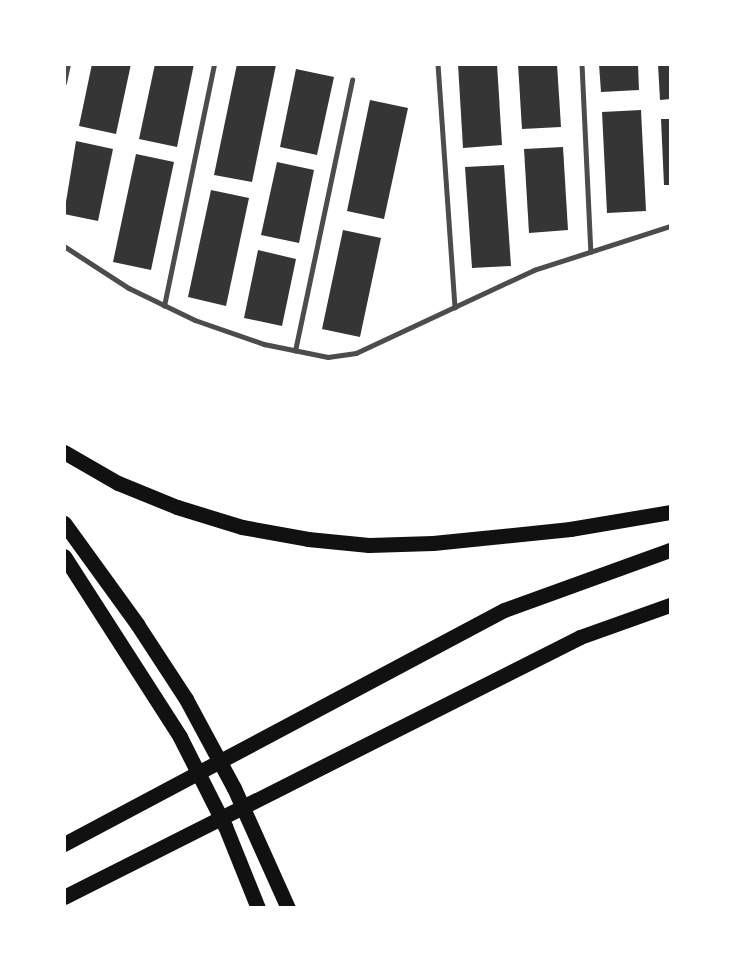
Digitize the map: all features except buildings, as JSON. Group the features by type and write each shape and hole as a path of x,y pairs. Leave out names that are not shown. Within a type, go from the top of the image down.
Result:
{"highway":[{"path":"64,452 118,483 177,507 242,527 308,539 369,545 433,543 570,529 670,512"},
{"path":"64,524 162,660 234,788 288,908"},
{"path":"64,844 504,610 670,550"},
{"path":"64,556 180,736 210,796 258,908"},
{"path":"64,897 115,869 580,637 670,605"},
{"path":"68,908 115,869"}],"lane":[{"path":"64,83 68,64"},
{"path":"164,306 214,64"},
{"path":"438,64 455,307"},
{"path":"582,64 591,252"},
{"path":"295,351 352,80"},
{"path":"64,246 164,306 229,333 295,351 328,357 356,353 534,270 670,226"}]}
